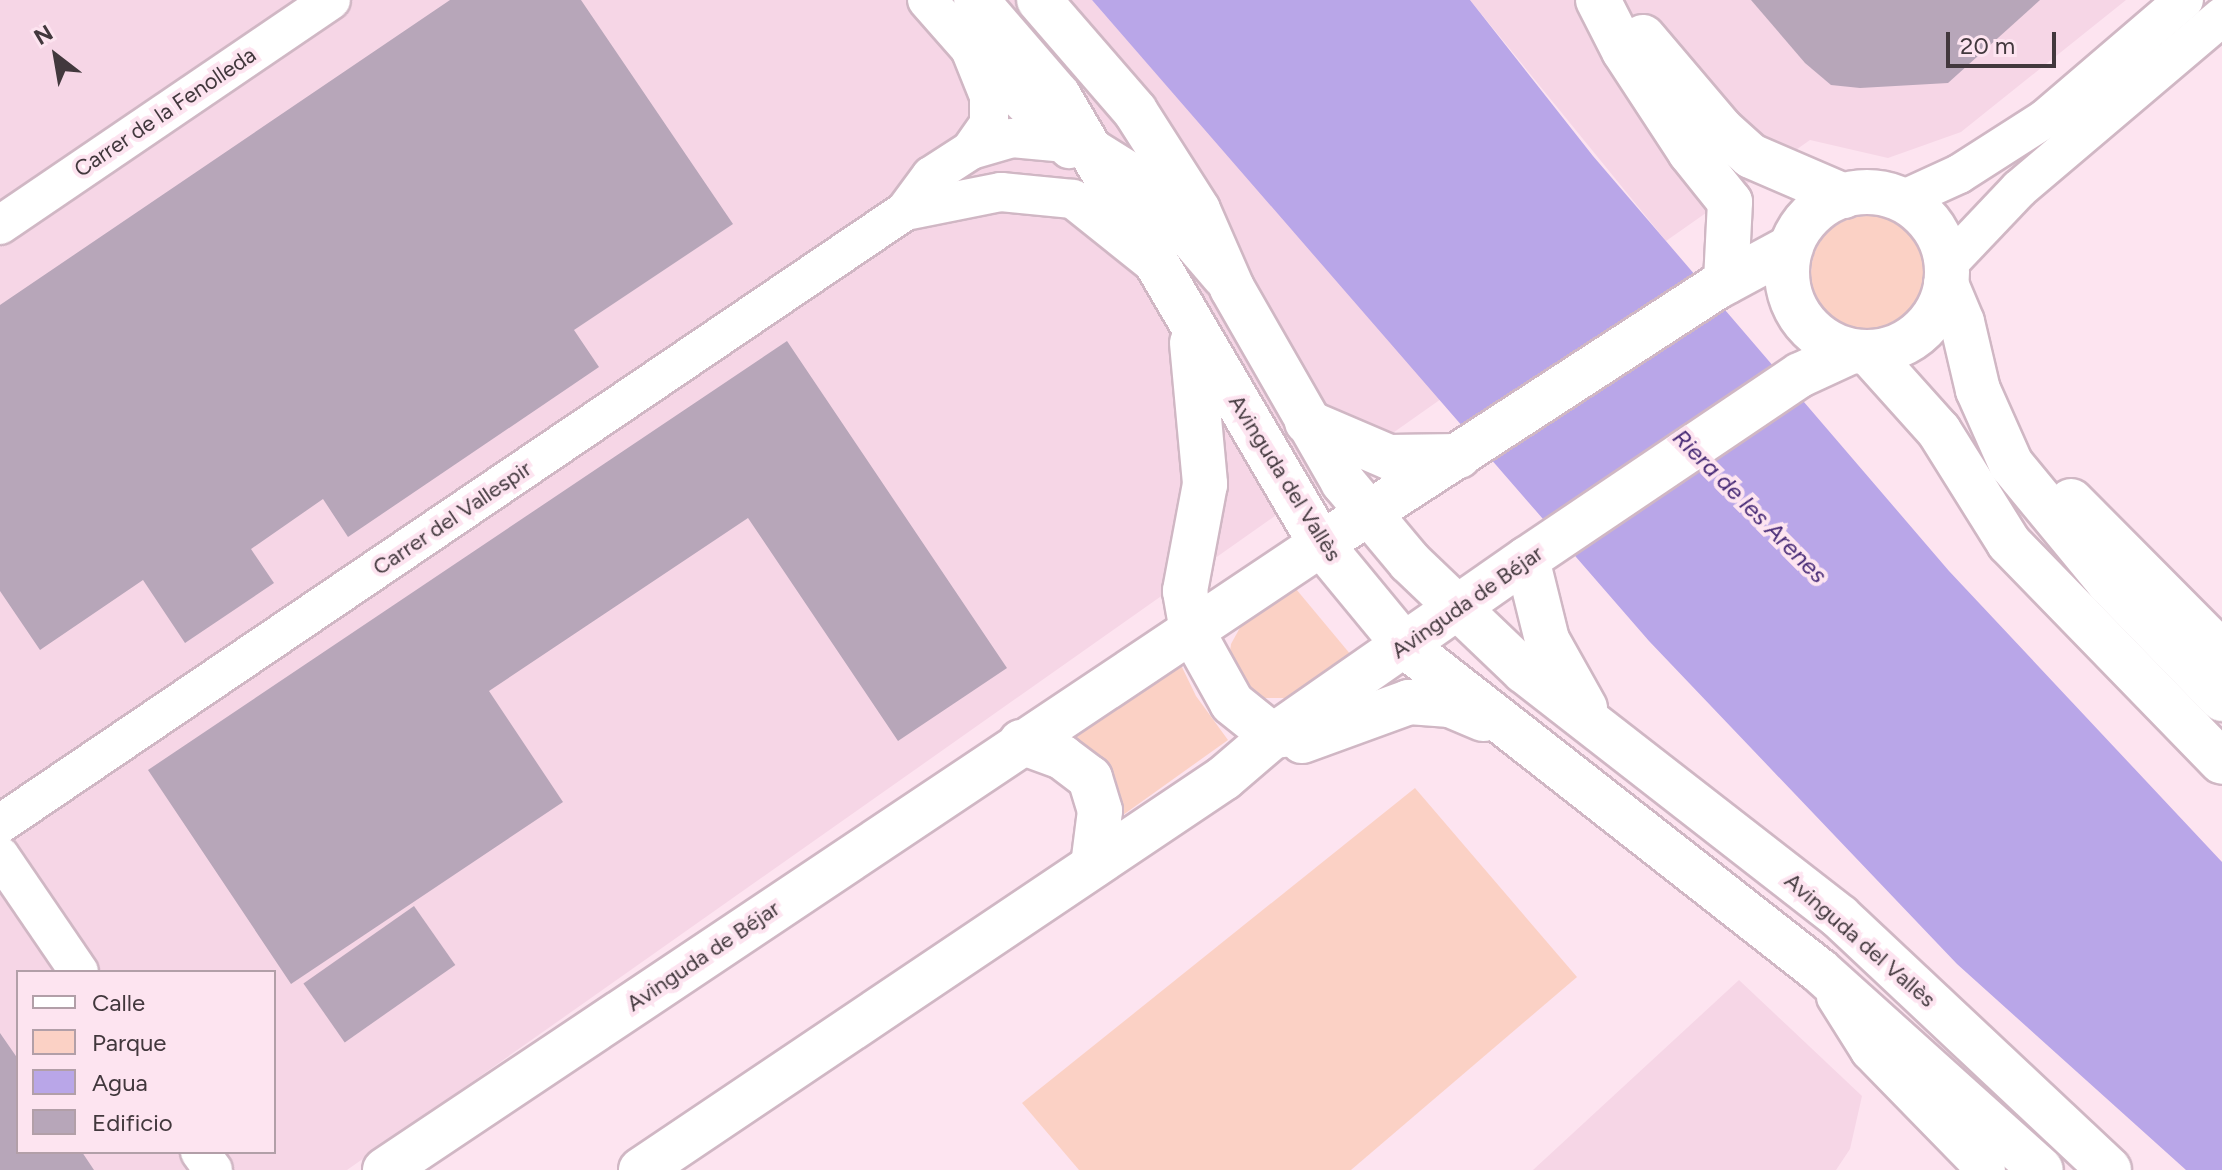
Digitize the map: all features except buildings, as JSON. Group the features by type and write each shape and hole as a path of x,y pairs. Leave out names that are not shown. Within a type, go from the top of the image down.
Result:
{"main road":[{"name":"Avinguda del Vallès","path":"976,0 1058,95 1073,143 1112,189 1165,273 1189,321 1321,544 1405,646 1820,971 2041,1170"},
{"name":"Avinguda del Vallès","path":"1039,0 1135,111 1198,210 1232,288 1307,422 1369,515 1455,610 1840,917 2109,1170"},
{"path":"1598,0 1639,32 1721,129 1751,156 1844,196"},
{"path":"1598,0 1624,51 1682,140 1730,202 1794,242"},
{"path":"1189,611 1321,544 1369,515 1722,284 1794,242 1811,215 1844,196 1863,192 1902,200 1933,227 1962,322 1978,390 2011,464 2109,583 2222,699"},
{"path":"1722,284 1730,202"},
{"path":"1794,242 1790,294 1800,316 1816,334 1860,352 1939,431 2009,543 2222,762"},
{"path":"1860,352 1906,342 1925,327 1946,275"},
{"path":"1189,321 1205,484 1189,611 1232,703 1273,736 1324,731"},
{"name":"Avinguda de Béjar","path":"641,1170 1224,778 1273,736 1527,559 1800,375 1860,352"},
{"path":"1307,422 1389,457 1461,455"},
{"path":"2011,464 2054,485 2222,653"},
{"name":"Avinguda del Vallès","path":"1527,559 1547,640 1597,726"},
{"name":"Avinguda de Béjar","path":"385,1170 1121,677 1189,611"},
{"name":"Avinguda del Vallès","path":"1224,778 1324,731 1409,702 1450,705 1507,728"},
{"path":"1021,742 1062,757 1090,778 1101,823 1093,866"}],"street":[{"name":"Carrer de la Fenolleda","path":"0,225 331,0"},
{"name":"Avinguda del Vallès","path":"927,0 970,49 1073,143"},
{"path":"1902,200 1959,174 2045,119 2184,0"},
{"path":"1946,275 2019,189 2222,17"},
{"name":"Avinguda del Vallès","path":"970,49 989,96 989,124 971,150"},
{"path":"905,211 931,176 971,150 1012,138 1073,143 1131,172 1232,288"},
{"path":"905,211 985,193 1026,191 1073,199 1165,273"},
{"name":"Carrer del Vallespir","path":"0,824 905,211"},
{"path":"0,856 78,970"},
{"name":"Avinguda del Vallès","path":"1820,971 1870,1051 1986,1170"}],"shaded area":[{"path":"0,0 1092,0 1441,399 347,1170 0,1170"},
{"path":"1470,0 2126,0 1961,132 1888,158 1810,140 1666,241"},
{"path":"1739,980 1862,1096 1850,1149 1836,1170 1533,1170"}],"green space":[{"path":"1868,216 1890,220 1908,233 1921,251 1925,273 1921,295 1908,313 1890,326 1868,330 1846,326 1828,313 1815,295 1811,273 1815,251 1828,233 1846,220"},
{"path":"1296,589 1351,655 1295,698 1262,698 1250,693 1229,659 1231,644 1242,624"},
{"path":"1180,663 1196,696 1228,740 1116,820 1064,736"},
{"path":"1415,788 1577,977 1351,1170 1079,1170 1022,1103"}],"water":[{"name":"Riera de les Arenes","path":"1092,0 1470,0 1593,156 1949,571 2222,862 2222,1170 2186,1170 1957,964 1649,641"}]}
